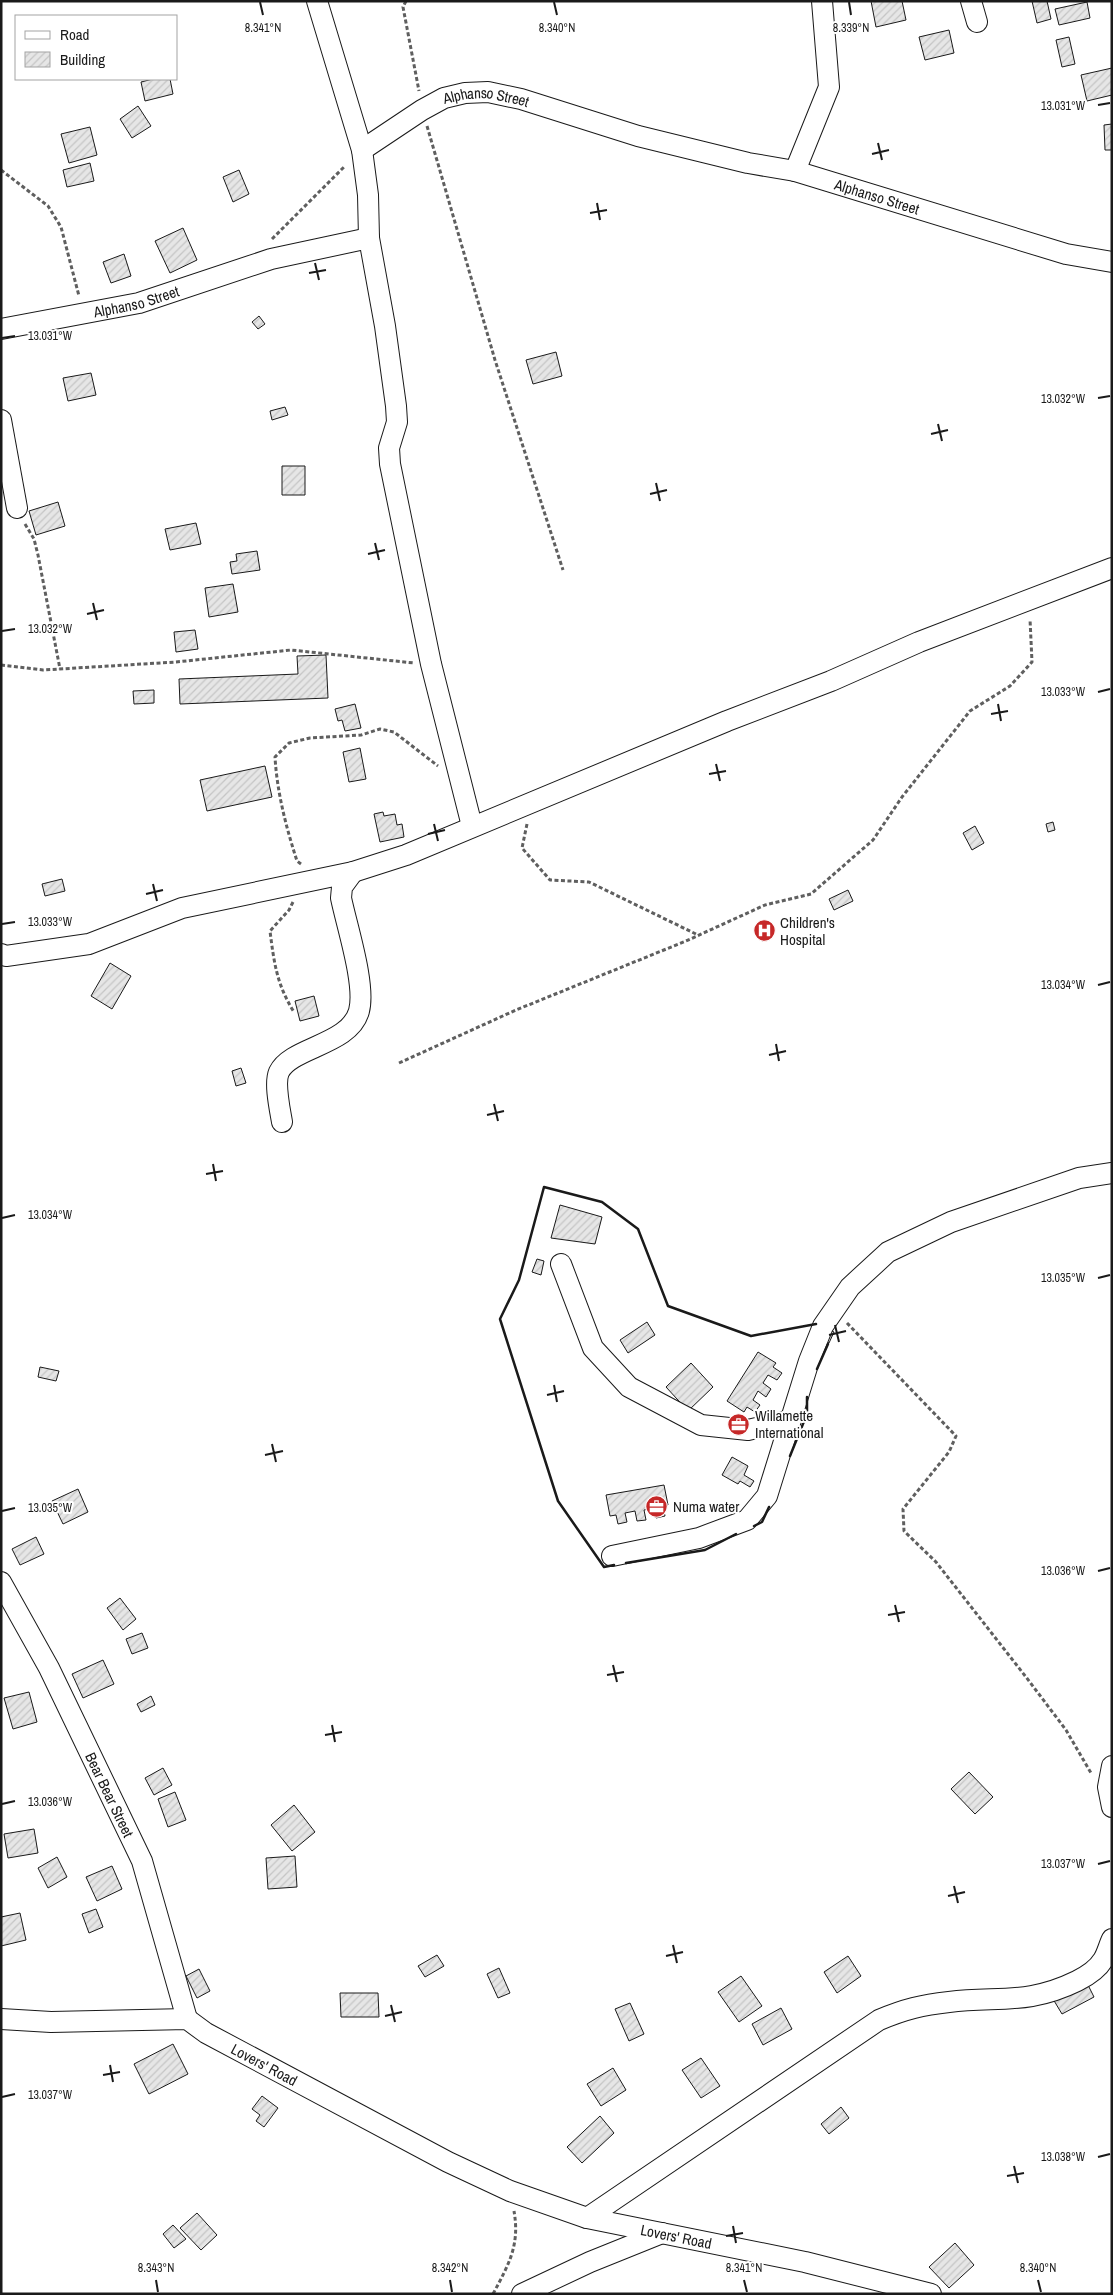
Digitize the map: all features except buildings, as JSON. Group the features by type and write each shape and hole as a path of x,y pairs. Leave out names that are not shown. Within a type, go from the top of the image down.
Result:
{"street":[{"path":"317,1 362,150 368,195 369,238 386,326 396,406 397,422 389,448 390,464 431,664 459,783 472,826"},
{"path":"795,171 829,87 822,1"},
{"path":"971,1 977,22"},
{"name":"Alphanso Street","path":"362,150 422,110 444,98 465,92 488,92 521,99 638,136 748,163 795,171 1066,254 1112,262"},
{"name":"Alphanso Street","path":"82,314 161,296 245,267 322,247 369,238"},
{"path":"1,329 82,314"},
{"path":"1,420 17,508"},
{"path":"1,954 6,956 89,944 182,908 353,872 406,855 472,826 1028,599 1112,568"},
{"path":"282,1122 278,1085 279,1073 289,1061 331,1040 348,1027 359,1010 361,991 342,898 342,887 353,872"},
{"path":"612,1556 699,1538 747,1520 768,1496 791,1420 823,1326 850,1286 888,1252 951,1222 1078,1178 1112,1173"},
{"path":"561,1264 593,1348 629,1388 701,1425 748,1430 791,1420"},
{"name":"Bear Bear Street","path":"1,1582 49,1668 142,1862 186,2019"},
{"path":"1112,1766 1108,1787 1112,1807"},
{"path":"587,2218 879,2020 909,2007 951,2001 1019,1999 1055,1991 1091,1974 1103,1961 1112,1938"},
{"path":"1,2019 50,2022 186,2019"},
{"name":"Lovers' Road","path":"186,2019 206,2033 448,2162 510,2191 587,2218 805,2262 931,2294"},
{"path":"522,2294 590,2262 662,2233"}],"path":[{"path":"406,1 403,8 422,110 496,360 563,570"},
{"path":"266,246 362,150"},
{"name":"Alphanso Street","path":"1,170 48,206 61,227 82,314"},
{"path":"17,508 36,547 60,669"},
{"path":"400,1063 516,1010 699,935 765,905 811,894 873,840 902,797 970,711 1010,686 1032,662 1028,599"},
{"path":"1,665 43,670 176,662 291,650 431,664"},
{"path":"294,1012 282,993 274,965 270,931 310,882 297,861 286,830 276,778 275,757 289,743 310,738 361,735 380,729 394,732 459,783"},
{"path":"532,802 522,848 550,880 589,882 699,935"},
{"path":"834,1310 956,1436 948,1452 903,1508 904,1531 936,1562 1026,1677 1066,1730 1096,1780"},
{"path":"493,2294 506,2271 517,2237 510,2191"}],"wall":[{"path":"614,1565 604,1567 558,1501 500,1319 519,1280 544,1187 602,1202 638,1229 668,1306 751,1336 816,1324"},
{"path":"817,1369 828,1344"},
{"path":"790,1456 807,1414 807,1397"},
{"path":"754,1526 762,1522 769,1507"},
{"path":"626,1563 705,1550 736,1534"}],"place":[{"name":"Children's Hospital","path":"764,931"},
{"name":"Willamette International","path":"739,1424"},
{"name":"Numa water","path":"657,1506"}]}
